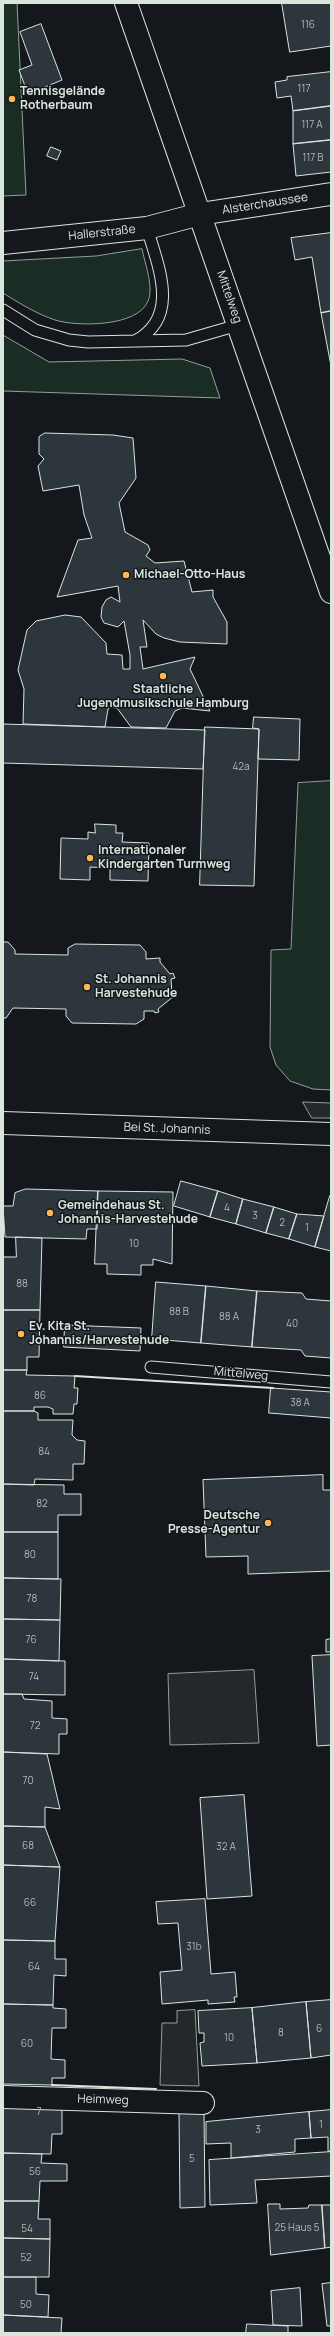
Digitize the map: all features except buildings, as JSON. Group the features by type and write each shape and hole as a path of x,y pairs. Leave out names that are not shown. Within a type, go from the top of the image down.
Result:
{"street":[{"name":"Mittelweg","path":"126,3 331,592"},
{"name":"Alsterchaussee","path":"200,214 331,194"},
{"name":"Hallerstraße","path":"3,243 147,228 200,214"},
{"name":"Bei St. Johannis","path":"3,1123 331,1134"},
{"name":"Heimweg","path":"3,2097 203,2102"}],"lane":[{"path":"135,341 145,336 152,328 163,306 161,278 147,228"},
{"path":"3,310 35,330 69,340 186,340 238,325"},
{"name":"Mittelweg","path":"151,1367 331,1382"}],"green space":[{"name":"Tennisgelände Rotherbaum","path":"3,3 17,3 26,195 3,196"},
{"path":"142,249 150,282 150,295 142,310 132,316 120,320 106,323 77,324 55,320 48,318 3,293 3,261 96,256"},
{"path":"3,335 49,362 182,359 210,368 220,398 3,391"},
{"path":"331,781 331,1090 313,1089 290,1081 276,1065 270,1047 271,950 291,949 298,783"}],"shaded area":[{"path":"303,1102 331,1103 331,1118 312,1118"},
{"path":"254,1670 259,1743 170,1745 168,1674"},
{"path":"195,2010 199,2086 160,2085 162,2023 177,2023 177,2011"}],"wall":[{"path":"75,1376 273,1388"},
{"path":"52,2085 156,2089"}],"place":[{"name":"Tennisgelände Rotherbaum","path":"12,99"},
{"name":"Michael-Otto-Haus","path":"126,575"},
{"name":"Staatliche Jugendmusikschule Hamburg","path":"163,676"},
{"name":"Internationaler Kindergarten Turmweg","path":"90,858"},
{"name":"St. Johannis Harvestehude","path":"87,987"},
{"name":"Gemeindehaus St. Johannis-Harvestehude","path":"50,1213"},
{"name":"Ev. Kita St. Johannis/Harvestehude","path":"21,1334"},
{"name":"Deutsche Presse-Agentur","path":"268,1523"}]}
